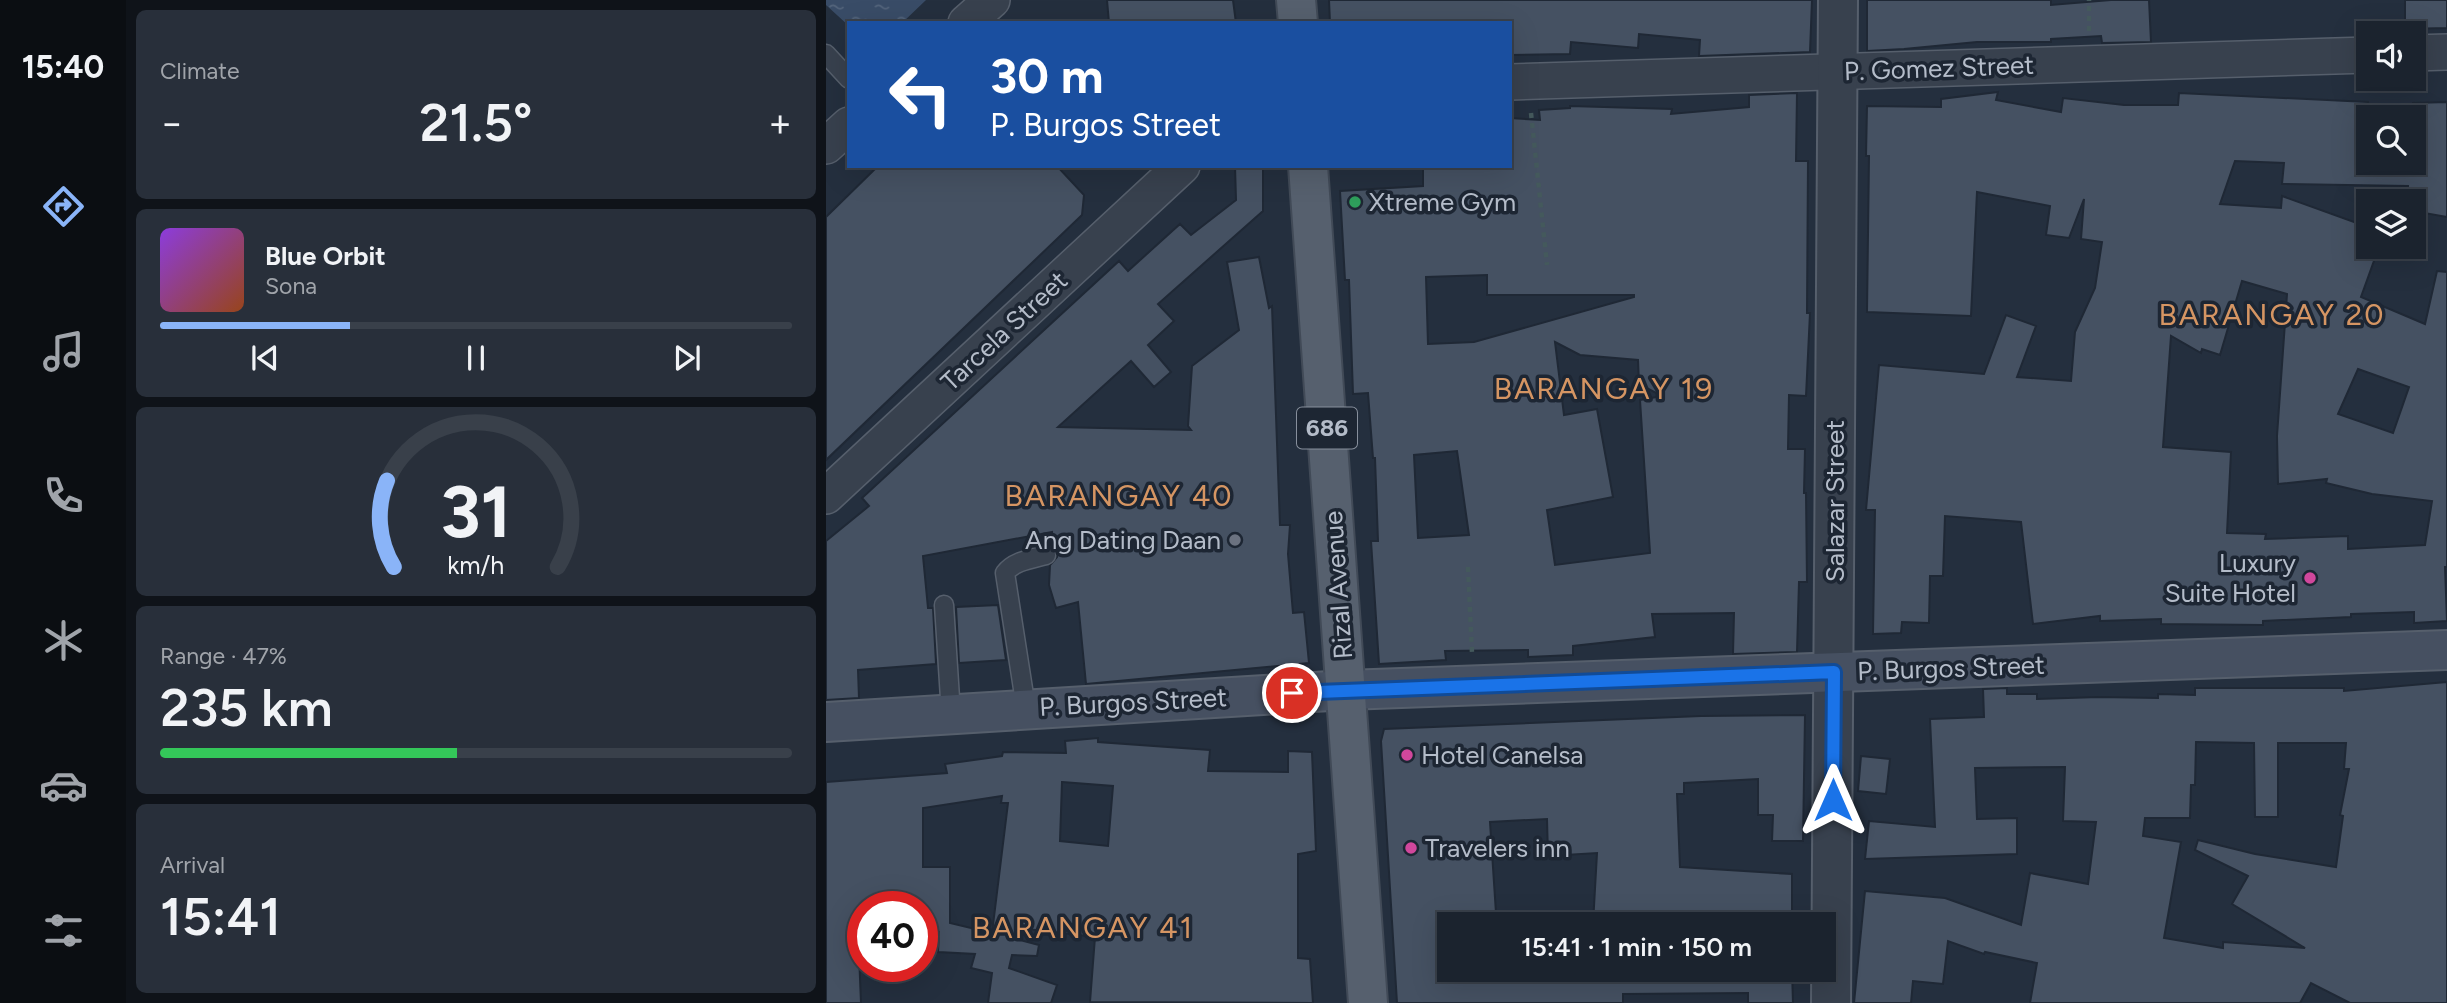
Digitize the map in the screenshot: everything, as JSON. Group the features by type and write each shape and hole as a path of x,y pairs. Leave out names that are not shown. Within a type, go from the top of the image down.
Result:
{"main road":[{"path":"1296,0 1298,21"},
{"name":"Rizal Avenue","path":"1308,168 1368,1003"},
{"name":"P. Burgos Street","path":"826,722 1346,690 2447,650"}],"street":[{"path":"968,21 992,0"},
{"name":"Salazar Street","path":"1831,1003 1838,0"},
{"path":"2426,53 2447,52"},
{"name":"P. Gomez Street","path":"1519,81 2356,55"},
{"path":"826,146 847,127"},
{"name":"Tarcela Street","path":"826,496 1180,168"}],"lane":[{"path":"826,54 847,77"},
{"path":"1026,708 1005,573 1019,562 1046,555"},
{"path":"944,605 951,713"}],"path":[{"path":"1519,81 1547,265"},
{"path":"1468,568 1474,685"}],"water":[{"path":"826,0 926,0 904,21 847,21 847,24 826,5"}],"building":[{"path":"1107,0 1233,0 1236,21 1109,21"},
{"path":"1329,0 1812,0 1810,52 1699,56 1700,40 1639,34 1638,48 1571,42 1570,54 1512,55 1512,21 1330,21"},
{"path":"1867,0 2051,0 2051,5 2149,0 2151,42 2102,43 2101,36 2051,39 2051,42 1977,42 1867,51"},
{"path":"2405,0 2447,0 2447,28 2426,28 2426,21 2405,21"},
{"path":"1998,92 1996,100 2061,112 2063,98 2124,105 2178,105 2179,93 2368,102 2368,105 2356,105 2356,175 2426,175 2426,105 2413,103 2447,102 2447,217 2426,213 2426,189 2408,189 2408,186 2282,184 2284,163 2235,161 2220,204 2281,208 2282,196 2356,223 2356,259 2375,259 2361,297 2425,324 2437,271 2447,272 2447,621 2414,623 2414,612 2263,621 2263,625 2161,624 2161,619 2100,621 2100,616 2033,624 2021,522 1945,516 1943,576 1930,576 1929,623 1902,622 1901,633 1873,634 1875,510 1866,510 1879,365 1984,374 2006,315 2036,326 2017,377 2071,381 2075,332 2095,288 2102,242 2081,239 2084,199 2069,238 2046,235 2050,206 1977,192 1971,316 1867,312 1867,106 1941,107 1941,99","holes":["2242,281 2287,294 2277,436 2278,484 2327,479 2326,483 2372,494 2432,501 2425,545 2348,549 2348,536 2265,539 2266,534 2227,533 2231,452 2163,447 2171,336 2201,353 2202,349 2220,355","2358,369 2409,387 2393,433 2338,414"]},
{"path":"1797,93 1796,161 1808,161 1807,313 1810,313 1806,396 1789,395 1788,449 1805,449 1807,582 1799,582 1797,652 1733,654 1734,613 1652,614 1655,637 1573,646 1573,655 1528,657 1528,650 1445,651 1446,660 1379,664 1371,541 1378,541 1375,458 1368,393 1353,394 1349,280 1345,280 1340,191 1423,186 1423,168 1512,168 1512,118 1540,120 1539,110 1570,106 1672,109 1671,114 1749,107 1749,95","holes":["1487,275 1487,295 1634,295 1634,297 1474,342 1428,344 1426,277","1555,342 1580,355 1638,360 1639,384 1662,396 1640,400 1650,553 1555,565 1547,510 1613,497 1597,409 1564,415","1457,451 1469,535 1418,538 1414,455"]},
{"path":"876,168 1059,168 1084,195 1082,215 826,460 826,217"},
{"path":"1235,168 1263,168 1263,211 1158,304 1174,321 1148,345 1171,372 1154,387 1131,361 1058,427 1191,430 1188,426 1192,366 1239,330 1227,262 1259,257 1269,308 1272,306 1280,525 1290,525 1288,554 1293,613 1304,612 1309,663 1086,684 1078,602 1056,608 1049,585 1050,565 1057,557 1057,552 1051,545 1052,532 923,556 928,608 933,608 936,664 858,670 859,698 826,700 826,541 869,506 862,498 1119,261 1128,271 1180,224 1191,235 1236,200"},
{"path":"998,605 1006,660 959,663 956,607"},
{"path":"2447,682 2447,1003 2350,1003 2311,983 2300,1003 2030,1003 2037,963 1985,952 1984,954 1948,941 1943,984 1913,981 1911,1003 1854,1003 1865,891 1945,898 2021,925 2030,873 2088,884 2096,822 2063,821 2065,767 1975,768 1977,819 2017,818 2017,854 1865,859 1869,821 1935,827 1930,719 1984,717 1983,689 2007,688 2007,694 2037,694 2037,699 2158,698 2158,694 2195,695 2195,688 2344,688 2344,691","holes":["2196,742 2254,743 2255,817 2278,817 2278,743 2346,743 2344,769 2349,769 2340,815 2343,816 2336,867 2255,854 2198,840 2195,850 2248,876 2232,904 2305,948 2223,942 2223,948 2164,938 2181,842 2143,836 2145,818 2190,818 2191,785 2195,785"]},
{"path":"1805,715 1803,841 1772,841 1773,815 1758,815 1758,779 1684,783 1684,794 1677,794 1680,867 1792,874 1792,912 1594,912 1597,853 1548,856 1547,819 1490,822 1496,912 1437,912 1437,982 1792,982 1793,1003 1748,1003 1748,993 1623,994 1623,1003 1397,1003 1381,741 1384,729 1701,716"},
{"path":"1098,738 1098,742 1210,750 1208,771 1288,772 1288,751 1312,752 1316,851 1298,854 1298,958 1310,959 1313,1003 1090,1002 1095,937 1019,928 1016,939 1039,945 1037,956 1012,955 1009,968 1057,985 1051,1003 988,1003 992,973 971,968 975,954 938,952 938,891 847,891 847,982 860,982 861,1003 826,1003 826,782 947,773 945,764 1002,756 1003,752 1066,753 1065,741","holes":["1062,782 1113,786 1108,846 1060,841","1002,796 1001,803 1008,803 992,933 950,923 950,867 923,867 923,808"]},
{"path":"1861,756 1890,759 1886,794 1858,791"}],"place":[{"name":"Xtreme Gym","path":"1355,202"},
{"name":"Ang Dating Daan","path":"1235,540"},
{"name":"Luxury Suite Hotel","path":"2310,578"},
{"name":"Hotel Canelsa","path":"1407,755"},
{"name":"Travelers inn","path":"1411,848"}],"district":[{"name":"BARANGAY 20","path":"2272,315"},
{"name":"BARANGAY 19","path":"1604,389"},
{"name":"BARANGAY 40","path":"1119,496"},
{"name":"BARANGAY 41","path":"1083,928"}],"route":[{"path":"1292,693 1834,672 1833,800"}]}
